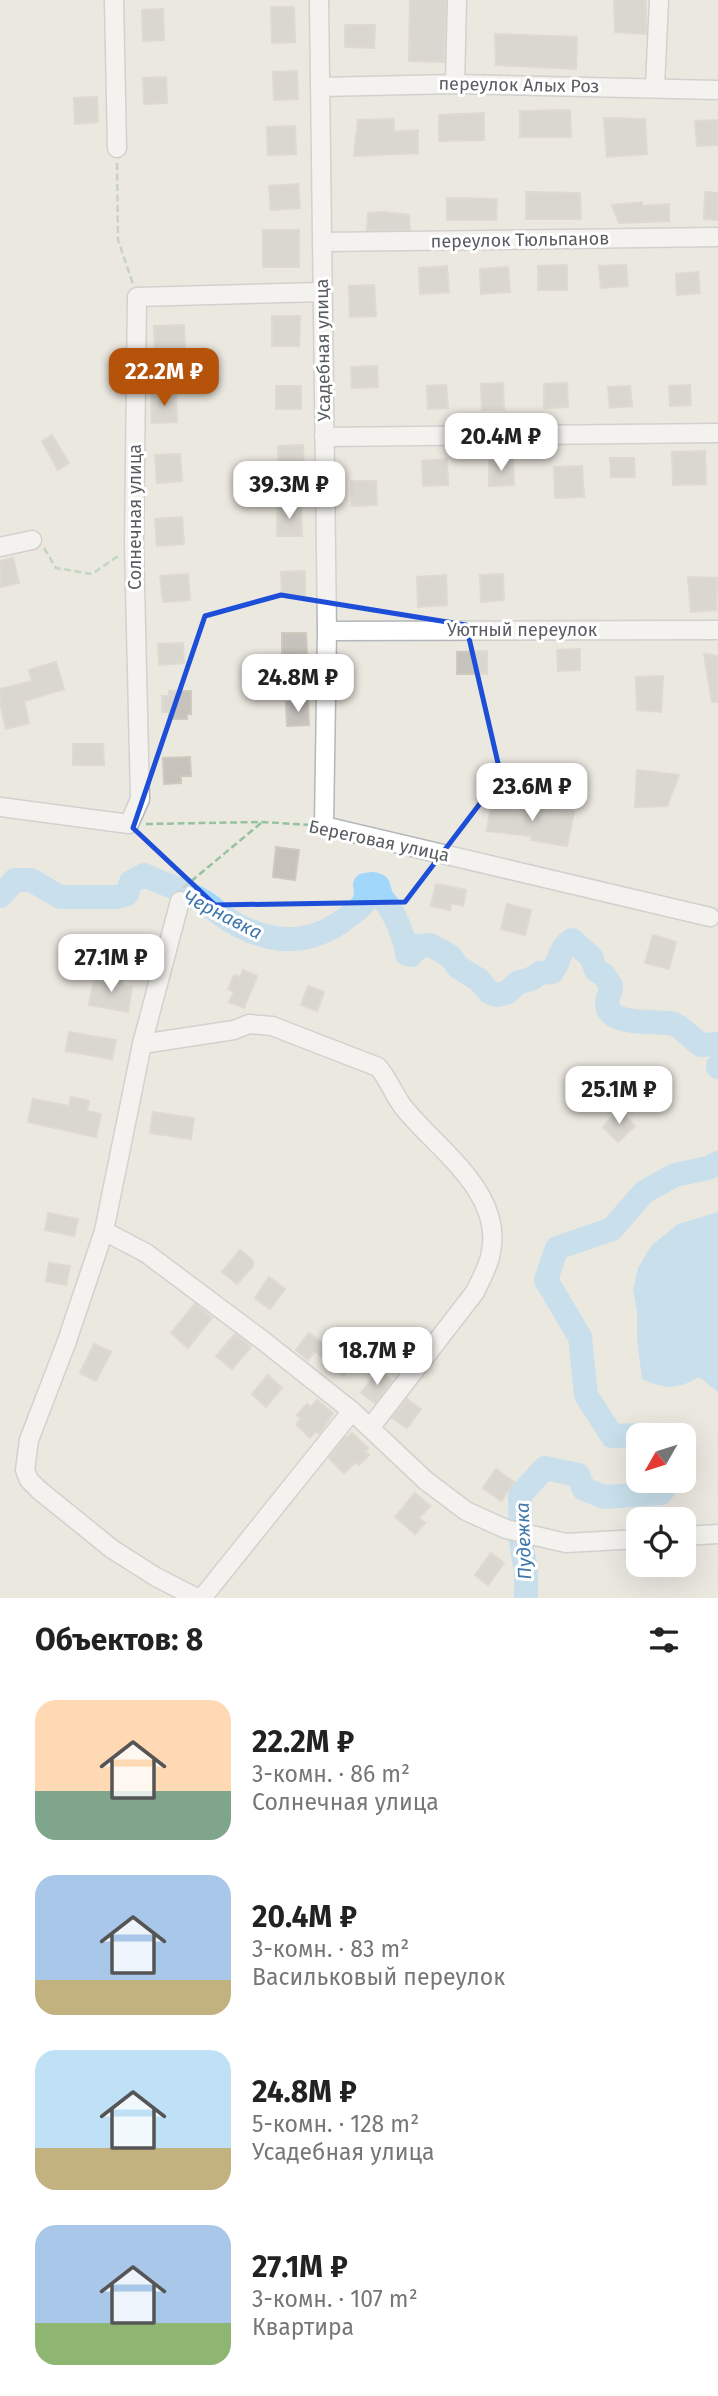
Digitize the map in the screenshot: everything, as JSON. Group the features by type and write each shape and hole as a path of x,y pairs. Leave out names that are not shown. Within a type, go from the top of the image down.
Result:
{"street":[{"path":"114,0 117,148"},
{"name":"Усадебная улица","path":"319,0 327,631 324,826"},
{"path":"456,84 457,0"},
{"path":"654,87 659,0"},
{"name":"переулок Алых Роз","path":"320,87 456,84 718,90"},
{"name":"переулок Тюльпанов","path":"322,242 718,237"},
{"path":"137,297 323,292"},
{"name":"Солнечная улица","path":"129,824 140,799 134,544 137,297"},
{"path":"324,437 718,433"},
{"path":"0,547 32,540"},
{"name":"Уютный переулок","path":"327,631 718,629"},
{"path":"0,807 129,824"},
{"name":"Береговая улица","path":"324,826 710,917"},
{"path":"182,893 142,1044 104,1231 67,1342 29,1440 25,1470 39,1490 112,1549 156,1577 197,1598"},
{"path":"142,1044 234,1030 249,1024 272,1026 378,1067 404,1108 469,1180 481,1198 490,1217 493,1236 487,1267 475,1292 370,1427"},
{"path":"104,1231 146,1253 183,1279 352,1411 425,1480 466,1511 506,1530 566,1543 626,1540"},
{"path":"202,1598 352,1411"},
{"path":"696,1535 718,1534"}],"path":[{"path":"117,148 118,240 137,297"},
{"path":"32,540 39,540 56,568 92,574 134,544"},
{"path":"182,893 262,822"},
{"name":"Береговая улица","path":"129,824 262,822 324,826"}],"highlighted area":[{"path":"281,595 466,625 501,776 405,902 215,905 133,828 205,616"}],"water":[{"path":"718,1212 718,1392 699,1377 670,1387 642,1379 633,1290 638,1268 651,1246 678,1224"}],"building":[{"path":"410,0 446,0 444,62 409,61"},
{"path":"614,0 646,0 646,34 615,32"},
{"path":"271,7 294,7 295,42 272,43"},
{"path":"163,9 164,40 143,41 142,10"},
{"path":"345,25 375,25 374,48 345,47"},
{"path":"495,34 577,37 576,69 496,65"},
{"path":"297,71 298,99 274,100 273,72"},
{"path":"166,77 167,103 144,104 143,78"},
{"path":"97,97 98,122 75,124 74,98"},
{"path":"570,110 571,137 520,137 520,111"},
{"path":"484,113 484,140 439,141 439,115"},
{"path":"604,118 645,119 647,154 607,157"},
{"path":"394,119 394,132 418,130 418,153 354,156 358,120"},
{"path":"718,120 718,145 697,146 695,121"},
{"path":"295,126 296,154 268,155 267,127"},
{"path":"298,184 300,208 271,210 269,186"},
{"path":"526,192 580,193 581,219 526,219"},
{"path":"705,192 718,193 718,220 704,219"},
{"path":"447,198 497,199 496,220 447,220"},
{"path":"642,202 642,206 669,204 669,221 619,223 612,205"},
{"path":"368,213 409,215 410,230 367,230"},
{"path":"263,230 299,230 299,267 263,267"},
{"path":"567,265 567,290 538,290 538,266"},
{"path":"626,265 628,286 601,288 599,266"},
{"path":"447,266 449,292 420,294 419,268"},
{"path":"508,267 510,292 481,294 480,269"},
{"path":"698,272 700,293 677,295 676,274"},
{"path":"374,285 376,316 350,317 349,286"},
{"path":"272,316 300,316 299,346 272,346"},
{"path":"184,325 185,351 155,352 154,326"},
{"path":"377,366 378,387 352,388 351,367"},
{"path":"503,383 504,409 482,410 481,384"},
{"path":"567,383 568,407 544,408 544,384"},
{"path":"446,385 448,408 428,409 427,386"},
{"path":"690,385 691,405 670,406 669,386"},
{"path":"276,386 301,386 301,409 276,409"},
{"path":"630,386 632,406 610,408 608,387"},
{"path":"176,393 177,422 152,423 151,395"},
{"path":"52,435 69,463 58,470 42,441"},
{"path":"303,445 304,475 279,476 278,446"},
{"path":"705,451 706,484 673,485 672,452"},
{"path":"180,454 182,481 157,483 155,455"},
{"path":"610,458 634,458 635,477 611,477"},
{"path":"447,459 448,485 423,486 422,461"},
{"path":"513,460 514,485 489,486 489,461"},
{"path":"582,466 584,497 555,498 554,467"},
{"path":"351,481 376,481 377,505 352,506"},
{"path":"301,506 302,536 277,536 277,507"},
{"path":"182,517 184,544 157,546 155,519"},
{"path":"13,558 19,583 0,587 0,561"},
{"path":"305,571 305,596 282,597 281,572"},
{"path":"188,574 190,600 163,602 160,576"},
{"path":"503,574 504,600 481,602 480,575"},
{"path":"446,575 447,605 418,607 417,577"},
{"path":"688,577 717,578 716,610 691,612"},
{"path":"282,633 306,633 307,654 282,655"},
{"path":"183,643 184,663 159,665 158,644"},
{"path":"580,649 580,670 558,671 557,650"},
{"path":"487,651 487,674 457,674 457,652"},
{"path":"704,654 718,656 718,702 712,702"},
{"path":"56,662 64,689 24,701 29,723 6,729 0,689 32,681 29,670"},
{"path":"663,676 661,712 637,710 636,677"},
{"path":"169,691 191,691 191,714 187,714 187,719 169,719 169,712 162,712 162,696 169,696"},
{"path":"308,701 309,725 287,726 286,702"},
{"path":"73,744 103,744 104,765 73,765"},
{"path":"190,757 191,776 181,776 181,783 164,784 163,758"},
{"path":"637,770 679,775 667,806 635,807"},
{"path":"491,804 574,812 567,846 531,840 531,836 487,831"},
{"path":"276,847 299,850 295,880 273,877"},
{"path":"436,884 466,890 463,906 451,903 450,910 431,906"},
{"path":"507,904 531,910 525,935 501,929"},
{"path":"653,935 676,942 669,969 645,963"},
{"path":"243,970 257,976 244,1008 229,1002 234,992 228,989 234,975 240,977"},
{"path":"105,975 123,979 122,985 132,987 128,1012 89,1005 94,980 104,982"},
{"path":"308,986 324,992 317,1011 301,1005"},
{"path":"69,1032 116,1040 112,1059 66,1051"},
{"path":"71,1097 89,1101 87,1111 101,1114 96,1137 28,1122 33,1099 69,1106"},
{"path":"619,1110 635,1126 618,1142 603,1127"},
{"path":"153,1112 194,1118 191,1139 150,1133"},
{"path":"48,1213 78,1219 74,1236 45,1230"},
{"path":"240,1250 253,1261 253,1266 237,1284 222,1272"},
{"path":"49,1263 70,1266 66,1285 46,1281"},
{"path":"269,1277 285,1289 270,1309 255,1298"},
{"path":"195,1304 212,1318 188,1348 171,1333"},
{"path":"309,1333 335,1353 341,1345 358,1359 344,1376 315,1351 308,1360 296,1350"},
{"path":"235,1334 251,1347 232,1369 216,1356"},
{"path":"94,1344 111,1352 96,1381 80,1373"},
{"path":"378,1370 392,1381 375,1403 361,1393"},
{"path":"268,1375 282,1388 266,1407 252,1394"},
{"path":"407,1399 421,1409 407,1428 392,1418"},
{"path":"317,1400 333,1413 319,1434 316,1431 310,1438 296,1424 301,1419 297,1415 307,1404 311,1407"},
{"path":"352,1433 368,1448 365,1451 369,1455 359,1465 356,1462 344,1473 329,1458"},
{"path":"496,1469 514,1482 501,1501 483,1488"},
{"path":"415,1493 430,1506 419,1518 425,1523 415,1534 395,1517"},
{"path":"491,1553 504,1563 488,1585 475,1575"}],"waterway":[{"name":"Чернавка","path":"0,896 15,880 31,880 60,897 117,897 127,894 131,882 144,875 196,897 235,924 251,931 282,939 298,939 330,929 359,909 366,897 365,885 373,884 378,886 382,899 394,916 407,954 411,955 419,946 430,945 450,956 458,967 479,980 490,993 498,995 508,992 517,983 540,973 552,972 565,947 572,940 591,957 596,970 604,975 611,986 607,1003 616,1017 674,1024 701,1045 718,1044"},
{"name":"Пудежка","path":"626,1435 612,1436 586,1395 580,1337 546,1280 557,1248 612,1229 644,1192 675,1175 708,1168 718,1163"},
{"name":"Пудежка","path":"526,1598 520,1495 545,1468 578,1475 584,1489 605,1497 661,1493"}]}
